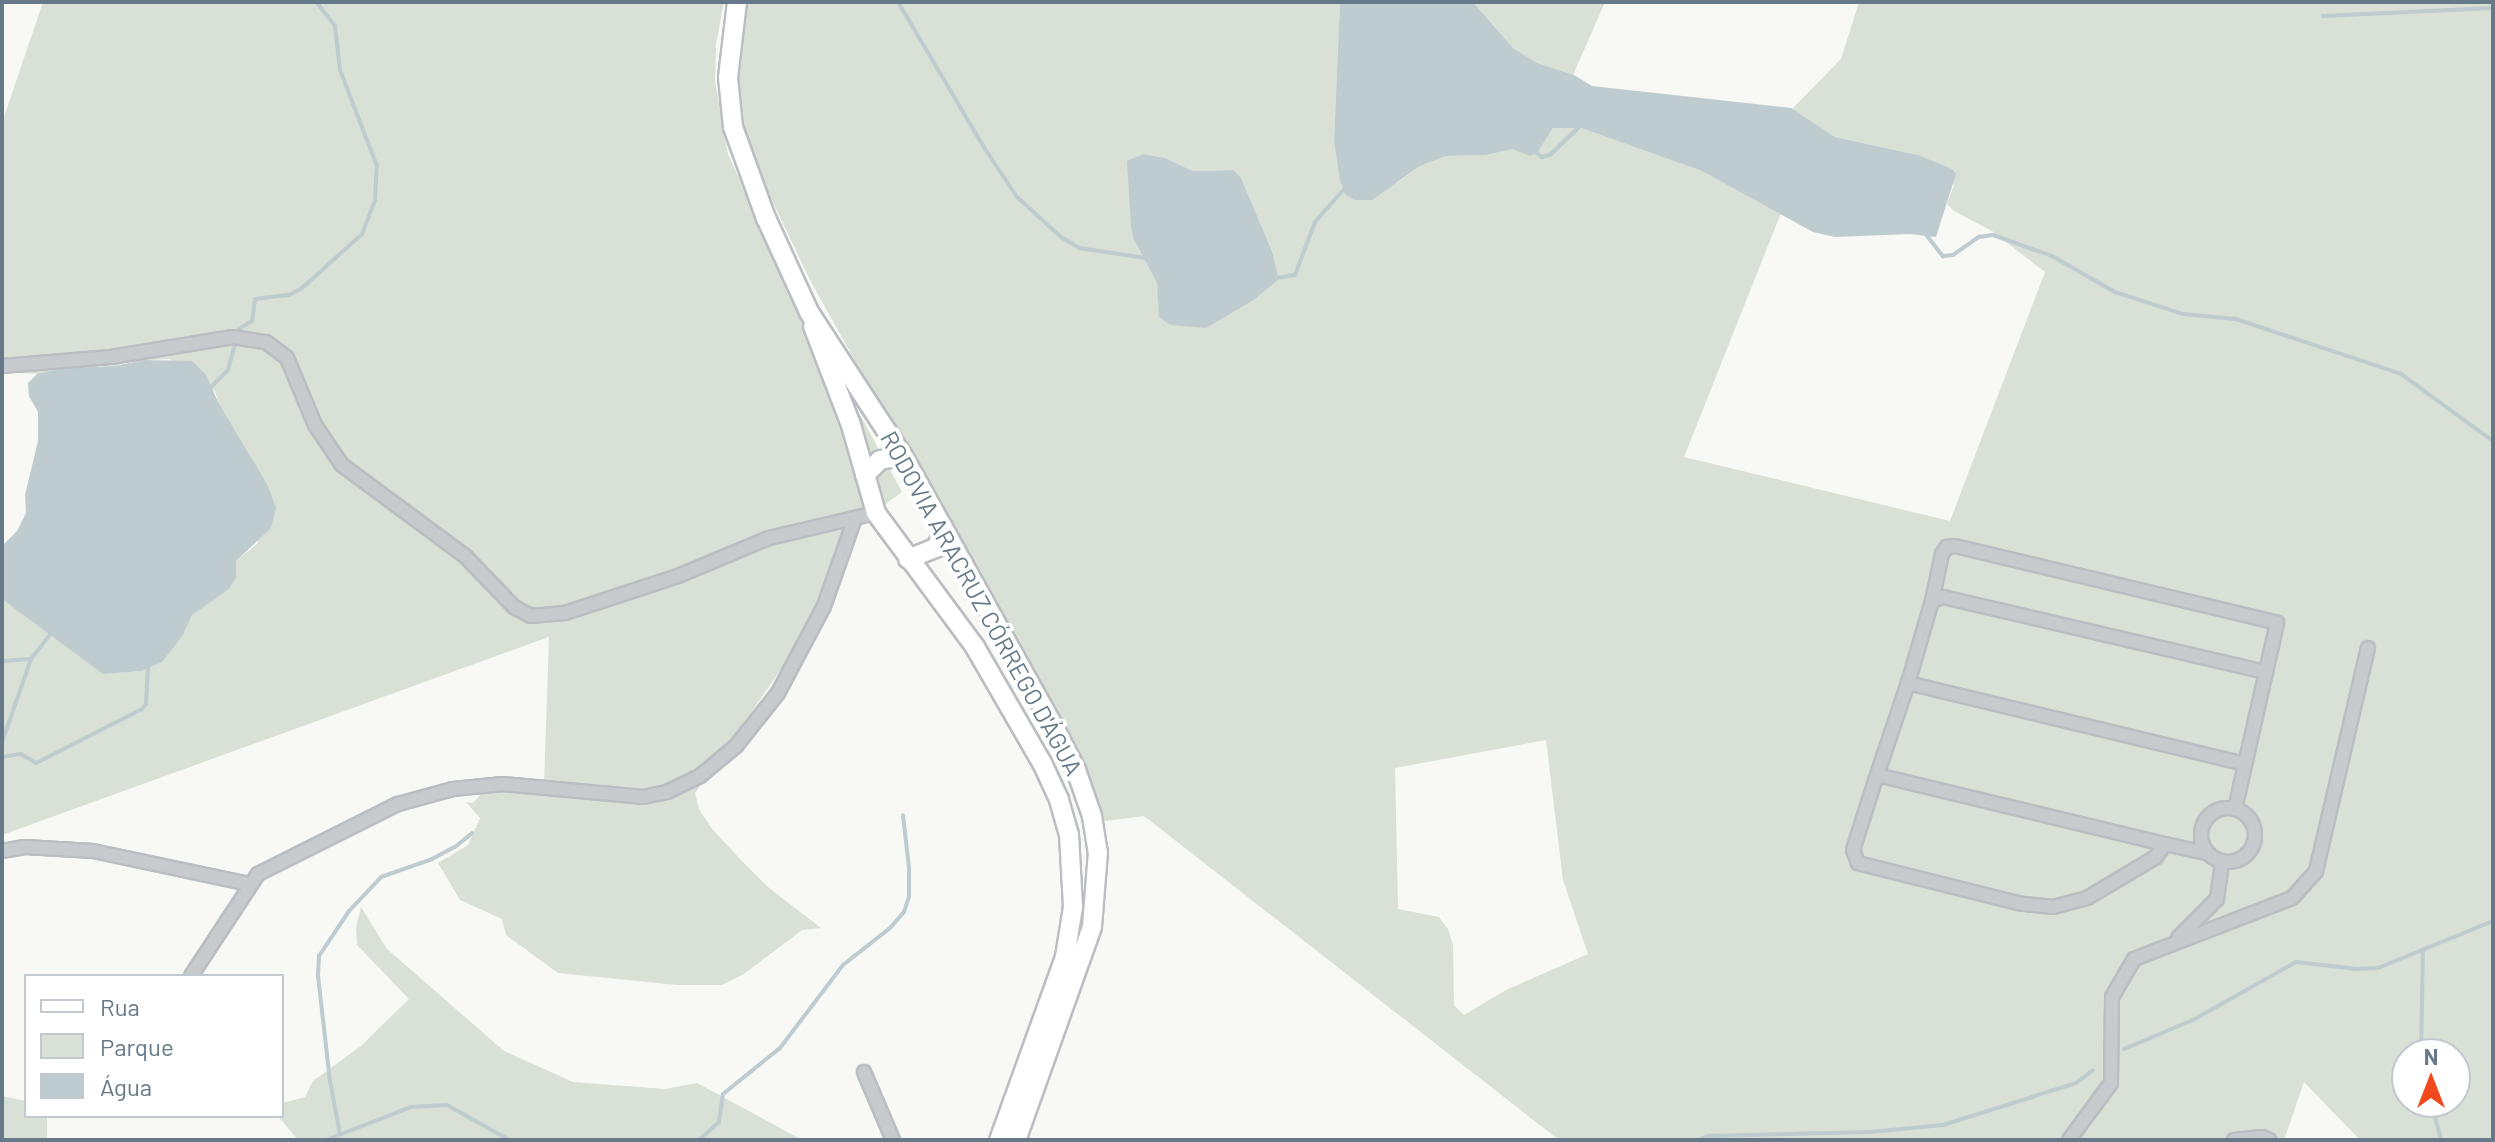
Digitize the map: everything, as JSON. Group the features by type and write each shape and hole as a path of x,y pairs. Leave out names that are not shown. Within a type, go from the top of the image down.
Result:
{"main road":[{"name":"RODOVIA ARACRUZ CÓRREGO D'ÁGUA","path":"737,2 728,77 733,127 766,218 809,312 903,456 1076,770 1092,816 1098,852 1095,903 1087,948 1016,1140"},
{"name":"RODOVIA ARACRUZ CÓRREGO D'ÁGUA","path":"809,312 820,352 851,425 876,513 975,647 1052,784 1069,835 1073,907 1065,957 999,1140"},
{"path":"865,475 880,460 903,456"},
{"path":"908,559 937,547 944,528"}],"street":[{"path":"2,366 111,357 233,337 266,342 287,358 315,425 342,465 465,556 514,607 531,616 565,613 678,576 769,538 876,513"},
{"path":"192,974 249,884 268,867 370,816 439,792 503,784 643,797 667,792 700,776 736,746 778,693 824,606 855,518"},
{"path":"2165,844 2156,857 2087,898 2053,907 2007,901 1858,863 1853,850 1908,683 1942,554 1947,547 1955,546 2277,623 2235,809"},
{"path":"1932,601 1943,597 1957,598 2266,672"},
{"path":"2069,1140 2111,1083 2112,997 2134,959 2292,898 2316,871 2368,648"},
{"path":"1908,683 2245,764"},
{"path":"1877,775 2207,853 2222,862 2239,860 2255,842 2254,825 2235,809 2218,810 2205,821 2201,837 2207,853"},
{"path":"2,851 25,847 93,851 249,884"},
{"path":"2176,941 2217,899 2222,862"},
{"path":"864,1072 893,1140"},
{"path":"2234,1140 2262,1137 2269,1140"}],"green space":[{"path":"43,2 724,2 716,44 715,81 728,154 772,253 902,492 863,521 825,606 695,793 699,809 712,829 768,887 821,928 802,930 744,974 722,985 677,985 558,973 506,935 502,919 460,900 438,863 468,845 480,818 466,802 473,803 492,782 505,778 529,779 544,786 549,637 2,835 2,599 112,673 141,671 183,635 191,615 228,590 236,561 258,543 215,391 170,359 130,361 115,366 93,365 38,374 2,372 2,123"},
{"path":"746,2 1340,2 1334,141 1397,183 1420,166 1446,156 1486,155 1512,148 1531,156 1538,152 1553,128 1581,128 1702,171 1781,213 1684,457 1950,521 2045,272 1992,231 1954,211 1947,204 1954,185 1918,155 1835,137 1792,109 1841,59 1859,2 2493,2 2493,1140 2360,1140 2304,1082 2284,1140 1559,1140 1144,816 1098,822 890,424 810,280 755,165 740,115 737,80","holes":["1144,154 1165,158 1193,171 1224,170 1241,178 1272,251 1279,279 1206,328 1159,309 1157,283 1133,238 1131,209","1546,740 1563,880 1588,954 1506,990 1464,1015 1454,1005 1453,945 1448,929 1439,917 1398,909 1395,768"]},
{"path":"1473,2 1605,2 1573,75 1537,63 1513,48"},
{"path":"361,907 387,949 504,1051 573,1082 665,1089 697,1083 802,1140 298,1140 280,1118 284,1118 284,1102 305,1097 313,1081 361,1046 409,999 357,945 356,927"},
{"path":"2,1096 24,1101 24,1118 47,1118 47,1140 2,1140"}],"water":[{"path":"1340,2 1473,2 1513,48 1537,63 1574,75 1592,86 1791,108 1835,137 1918,155 1952,169 1956,174 1936,237 1910,234 1835,237 1813,232 1702,171 1581,128 1553,128 1538,152 1531,156 1512,149 1486,155 1446,156 1420,166 1372,200 1354,200 1345,194 1340,180 1334,141"},
{"path":"1144,154 1165,158 1193,171 1233,170 1241,178 1272,251 1279,279 1255,299 1206,328 1170,325 1159,317 1157,283 1133,238 1131,224 1127,161"},
{"path":"143,360 192,361 206,375 219,404 267,484 276,508 271,528 236,561 236,578 228,590 192,615 183,635 162,662 141,671 103,674 2,599 2,546 17,531 26,513 25,495 38,441 38,412 29,396 28,383 37,374 64,368 115,366"}],"waterway":[{"path":"210,388 228,370 239,329 252,321 255,299 289,295 301,289 362,234 375,200 377,166 340,70 335,26 316,2"},
{"path":"898,2 1017,197 1061,237 1079,248 1146,258"},
{"path":"2323,16 2493,8"},
{"path":"1534,151 1542,157 1550,155 1579,127"},
{"path":"1276,278 1295,275 1315,222 1345,188"},
{"path":"1924,232 1943,256 1953,255 1979,237 1993,235 2052,256 2115,292 2183,314 2236,319 2401,374 2493,441"},
{"path":"2,742 31,659 53,631"},
{"path":"2,661 31,659"},
{"path":"2,757 21,754 36,763 142,709 146,704 148,666"},
{"path":"699,1140 719,1122 723,1094 780,1048 843,965 890,928 904,912 909,897 909,868 903,815"},
{"path":"340,1134 330,1081 318,975 319,956 349,911 381,877 432,859 455,847 472,833"},
{"path":"2124,1049 2193,1020 2296,962 2357,969 2378,968 2493,921"},
{"path":"2421,1038 2423,951"},
{"path":"1699,1140 1708,1136 1870,1132 1943,1125 2076,1083 2093,1070"},
{"path":"326,1140 411,1107 447,1105 509,1140"},
{"path":"2435,1118 2441,1140"}]}
